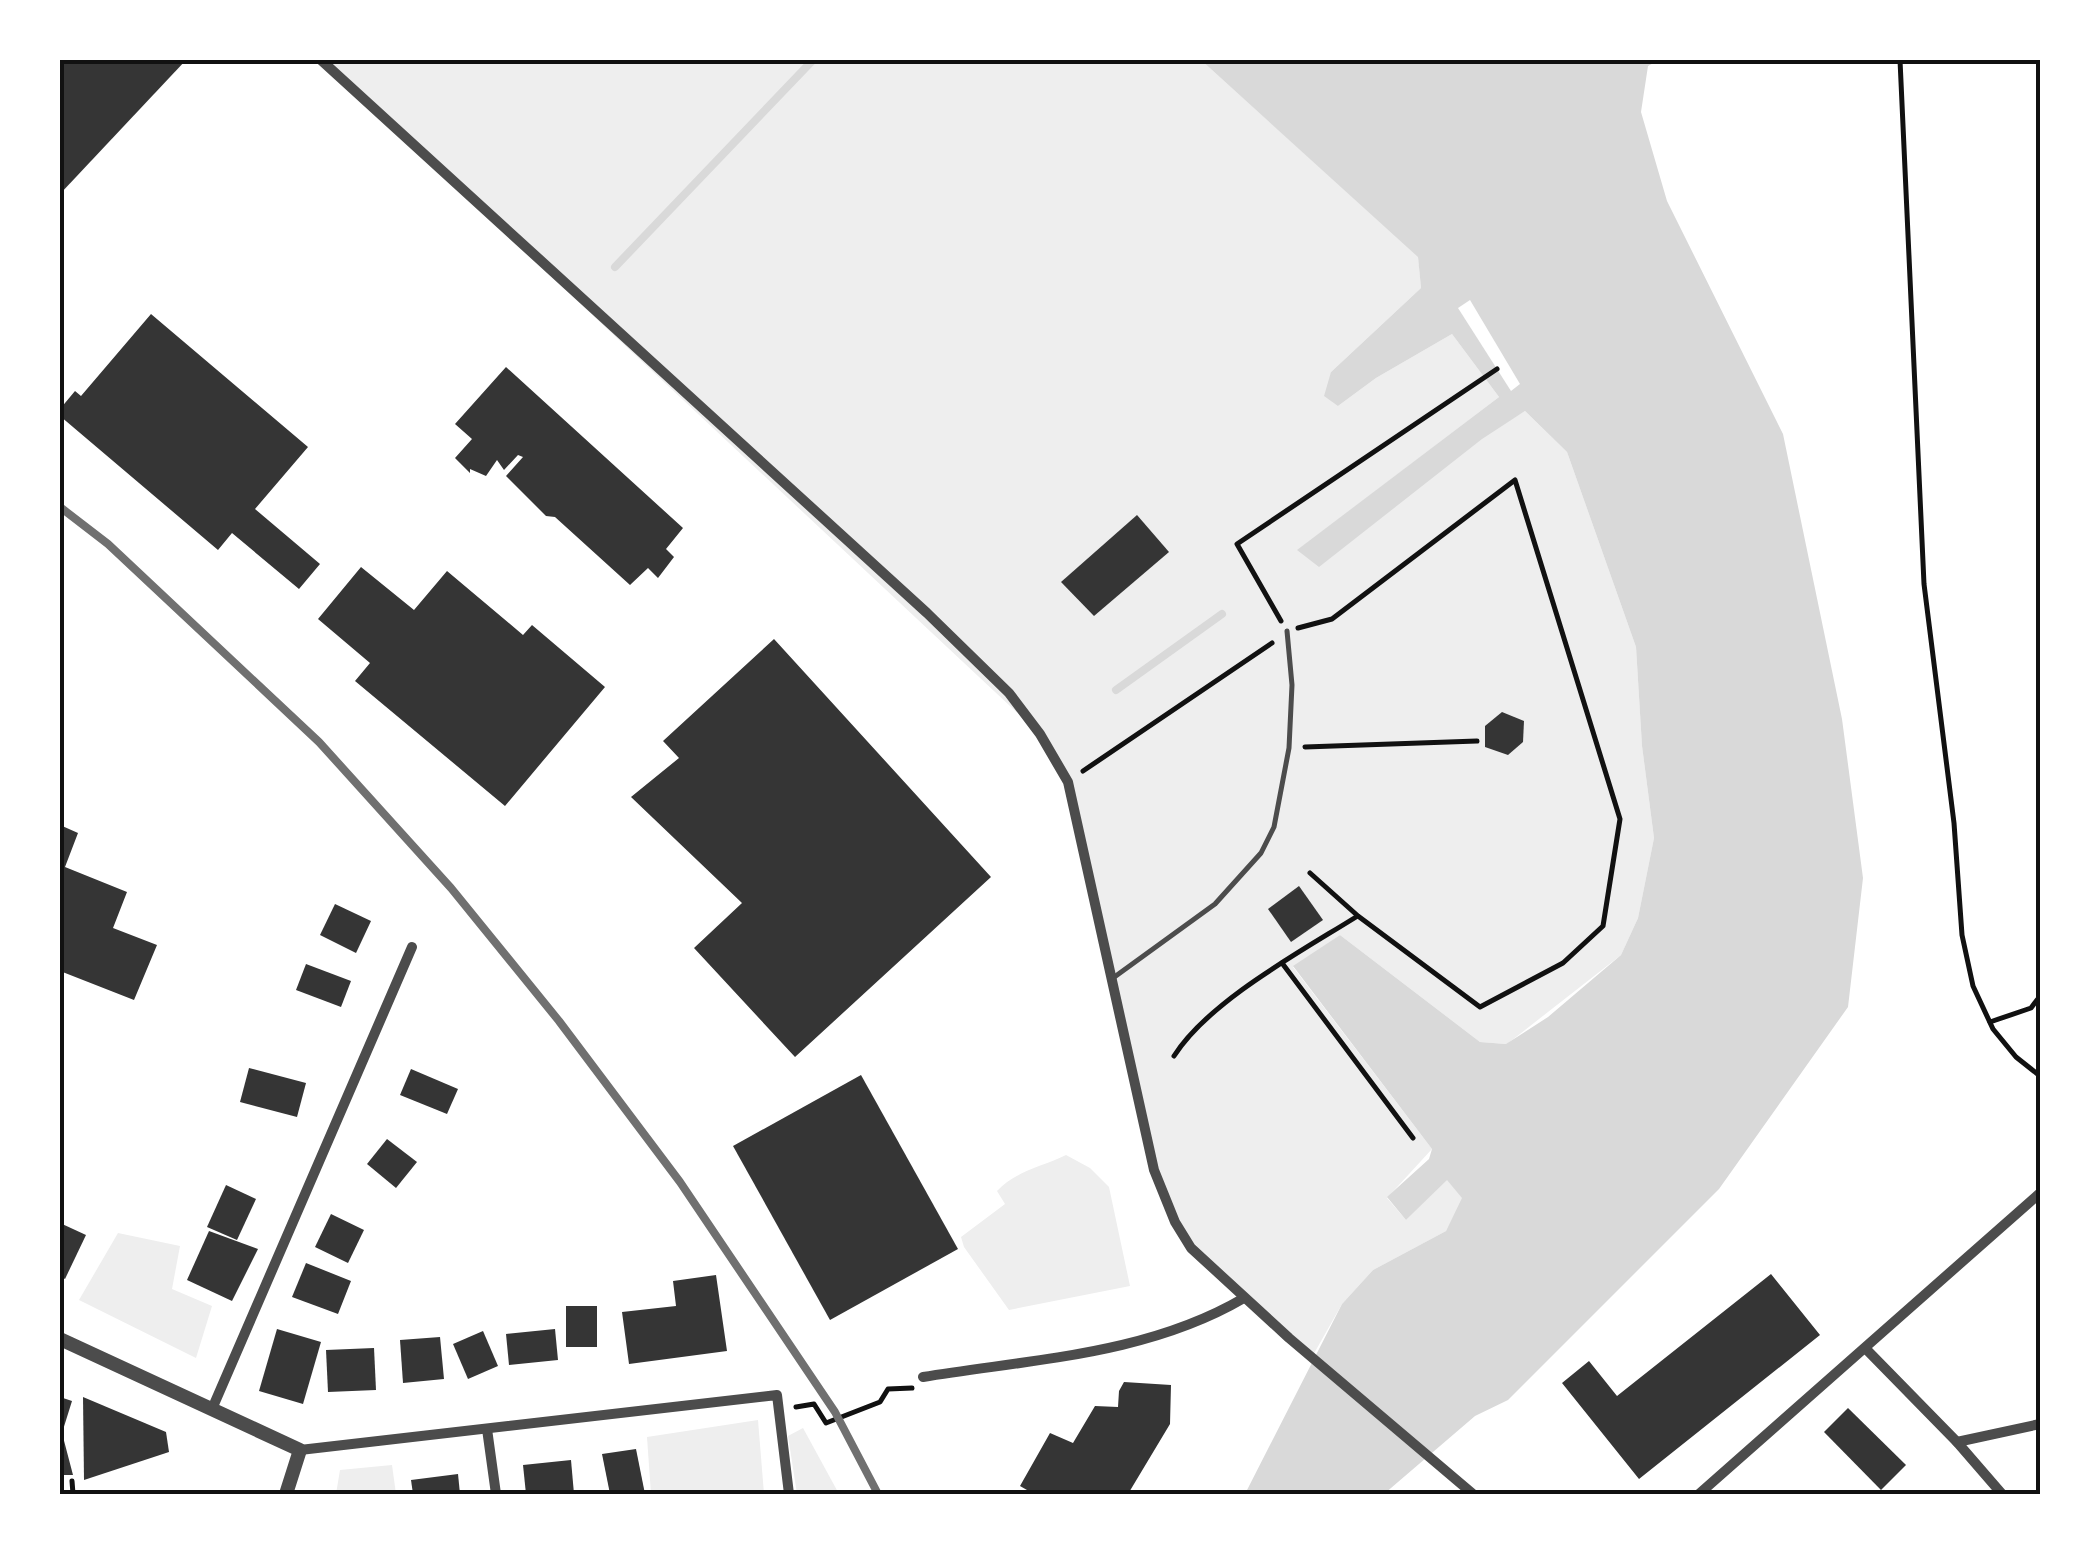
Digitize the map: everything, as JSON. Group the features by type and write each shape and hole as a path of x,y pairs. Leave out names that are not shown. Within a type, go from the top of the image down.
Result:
{"street":[{"path":"322,60 927,613 1009,693 1040,734 1068,782 1154,1170 1191,1248 1289,1338 1474,1494"},
{"path":"212,1409 412,947"},
{"path":"1700,1494 2040,1193"},
{"path":"923,1377 1090,1352 1153,1338 1211,1317 1244,1298"},
{"path":"60,1339 300,1450 776,1395 789,1494"},
{"path":"1866,1349 1958,1442 2000,1493"},
{"path":"1958,1442 2040,1424"},
{"path":"488,1428 496,1494"},
{"path":"286,1494 300,1450"}],"lane":[{"path":"1111,979 1214,904 1261,853 1274,827 1289,748 1292,686 1287,631"}],"path":[{"path":"1900,60 1924,584 1954,823 1962,934 1973,986 1990,1022 2016,1056 2040,1076"},
{"path":"1287,631 1237,544 1497,369"},
{"path":"1068,782 1259,655 1287,631 1332,619 1515,480 1620,819 1603,926 1563,963 1480,1008 1358,916 1310,873"},
{"path":"1289,748 1476,741"},
{"path":"1174,1056 1188,1033 1282,963 1358,916"},
{"path":"1282,963 1412,1138"},
{"path":"1990,1022 2031,1008 2038,1000"},
{"path":"778,1410 814,1404 826,1423 880,1402 888,1389 916,1388"},
{"path":"72,1481 73,1494"}],"shaded area":[{"path":"320,60 1201,60 1418,256 1421,288 1331,372 1338,406 1376,378 1452,334 1499,397 1298,550 1525,411 1567,452 1636,647 1642,746 1654,838 1638,918 1621,955 1507,1044 1480,1042 1340,935 1293,967 1432,1149 1387,1198 1406,1220 1447,1179 1463,1198 1446,1231 1373,1270 1342,1304 1312,1357 1191,1248 1154,1170 1068,782 1040,734"},
{"path":"1201,60 1659,60 1648,66 1641,112 1667,201 1783,434 1842,719 1863,878 1848,1007 1719,1189 1508,1400 1475,1416 1384,1494 1245,1494 1342,1304 1373,1270 1446,1231 1462,1198 1447,1180 1406,1220 1387,1197 1429,1159 1432,1149 1293,966 1340,935 1480,1042 1506,1044 1548,1017 1621,955 1638,918 1654,838 1642,746 1636,647 1567,452 1525,411 1482,439 1319,567 1297,550 1499,397 1452,334 1376,378 1338,406 1324,396 1331,372 1421,288 1418,257"},
{"path":"1066,1155 1090,1168 1109,1187 1130,1286 1009,1310 961,1237 1005,1204 997,1191 1004,1184"},
{"path":"118,1233 180,1246 172,1289 212,1306 196,1358 79,1300"},
{"path":"758,1420 764,1494 651,1494 647,1437"},
{"path":"803,1428 839,1494 797,1494 788,1436"},
{"path":"392,1465 396,1494 336,1494 340,1470"}],"pier":[{"path":"1470,300 1520,384 1511,391 1458,308"}],"building":[{"path":"60,60 186,60 60,194"},
{"path":"151,314 308,447 255,509 320,564 299,589 232,533 218,550 60,416 60,409 75,391 81,396"},
{"path":"506,367 683,528 666,549 674,557 658,578 648,568 630,585 555,517 546,516 506,476 523,457 518,455 504,470 497,460 486,476 470,469 470,473 455,458 472,439 455,424"},
{"path":"1137,515 1169,552 1094,616 1061,582"},
{"path":"361,567 414,610 447,571 523,635 532,625 605,687 505,806 355,681 370,663 318,619"},
{"path":"774,639 991,877 795,1057 694,948 742,903 631,797 679,758 663,741"},
{"path":"1502,712 1524,721 1523,742 1508,755 1485,747 1485,726"},
{"path":"60,825 78,833 65,867 127,892 113,928 157,945 134,1000 60,971"},
{"path":"1299,886 1323,920 1291,942 1268,909"},
{"path":"335,904 371,921 356,953 320,935"},
{"path":"306,964 351,981 341,1007 296,990"},
{"path":"249,1068 306,1083 297,1117 240,1102"},
{"path":"411,1069 458,1089 447,1114 400,1095"},
{"path":"861,1075 958,1249 830,1320 733,1146"},
{"path":"387,1139 417,1162 396,1188 367,1164"},
{"path":"226,1185 256,1199 237,1240 207,1227"},
{"path":"331,1214 364,1230 348,1263 315,1247"},
{"path":"60,1223 86,1235 65,1279 60,1276"},
{"path":"209,1231 258,1249 232,1301 187,1280"},
{"path":"306,1263 351,1281 338,1314 292,1297"},
{"path":"1771,1274 1820,1335 1639,1479 1562,1383 1589,1361 1617,1396"},
{"path":"716,1275 727,1351 629,1364 622,1312 676,1306 673,1281"},
{"path":"566,1306 597,1306 597,1347 566,1347"},
{"path":"277,1329 321,1342 303,1404 259,1391"},
{"path":"555,1329 558,1360 509,1365 506,1334"},
{"path":"483,1331 498,1366 468,1379 453,1344"},
{"path":"440,1337 444,1379 403,1383 400,1340"},
{"path":"374,1348 376,1390 328,1392 326,1350"},
{"path":"1124,1382 1171,1385 1170,1424 1128,1494 1034,1494 1020,1486 1050,1433 1073,1443 1095,1406 1118,1407"},
{"path":"60,1397 72,1401 62,1433 73,1475 60,1475"},
{"path":"83,1397 166,1432 169,1452 84,1480"},
{"path":"1848,1408 1906,1465 1881,1490 1824,1432"},
{"path":"636,1449 645,1494 610,1494 602,1454"},
{"path":"571,1460 574,1494 526,1494 523,1465"},
{"path":"458,1474 460,1494 413,1494 411,1480"}],"waterway":[{"path":"615,267 813,60"},
{"path":"1116,690 1222,614"}],"railway":[{"path":"60,507 108,544 319,742 451,888 559,1021 680,1182 835,1412 878,1494"}]}
